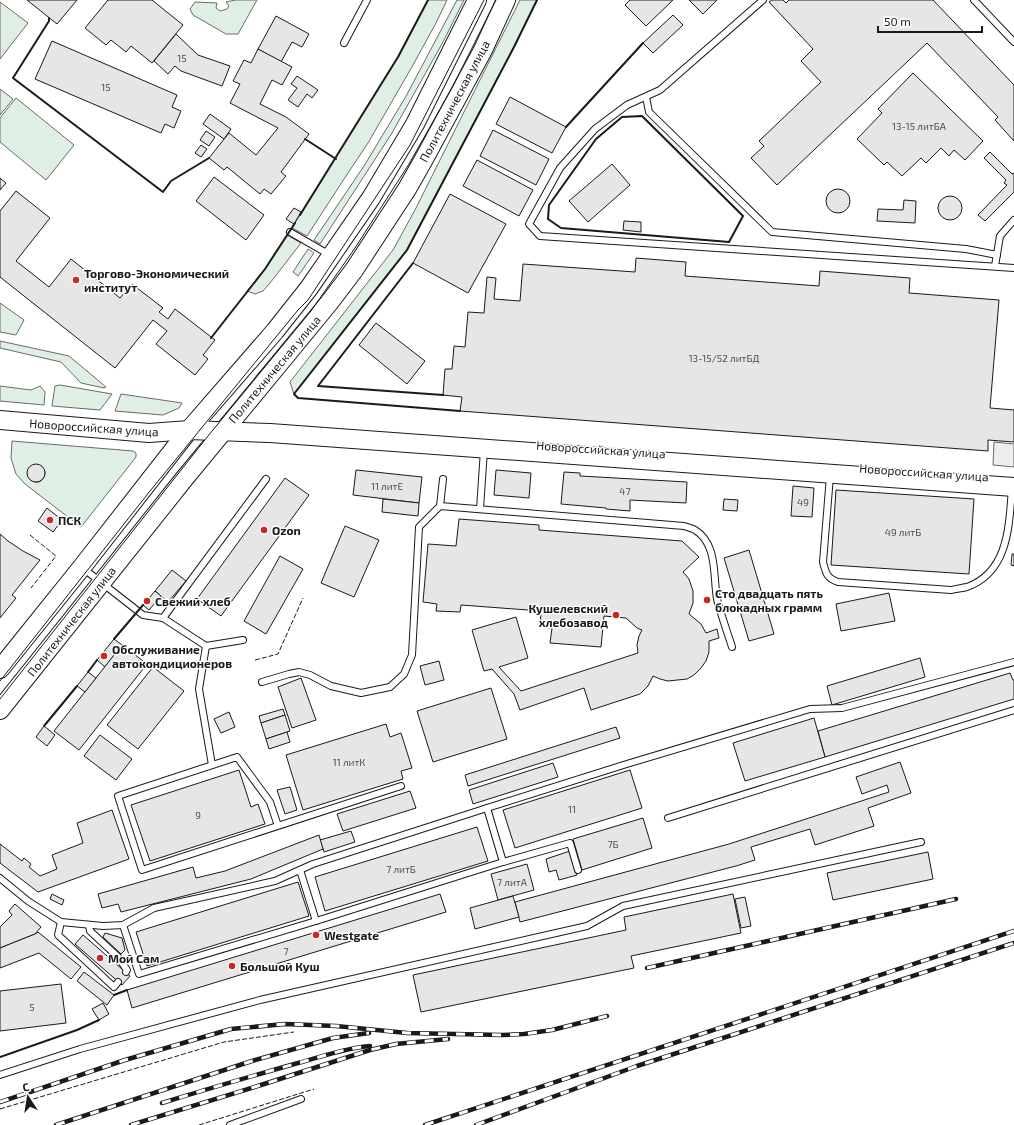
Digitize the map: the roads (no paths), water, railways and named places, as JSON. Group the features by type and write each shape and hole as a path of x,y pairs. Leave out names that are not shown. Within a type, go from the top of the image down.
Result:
{"main road":[{"name":"Политехническая улица","path":"1,667 82,567 189,430 275,331 309,288 371,198 415,124 477,0"},
{"name":"Политехническая улица","path":"0,710 101,582 329,303 354,270 406,190 482,50 506,0"},
{"name":"Новороссийская улица","path":"0,420 149,432 227,427 1013,483"}],"lane":[{"path":"344,43 367,0"},
{"path":"763,0 660,90 627,106 595,129 560,168 529,224 540,236 1014,268"},
{"path":"974,0 1014,42"},
{"path":"646,97 649,112 772,232 966,249 997,255"},
{"path":"995,266 1000,236 1014,220"},
{"path":"290,232 331,256"},
{"path":"480,509 484,445"},
{"path":"830,470 823,562 825,572 830,579 838,582 951,590 966,587 979,581 990,573 1005,546 1013,483"},
{"path":"262,682 299,672 310,675 331,686 361,693 390,687 404,674 412,655 419,528 440,506 443,479"},
{"path":"162,618 266,480"},
{"path":"440,506 684,526 696,530 705,539 711,552 718,600 732,647"},
{"path":"82,567 143,615 162,618 206,646 243,640"},
{"path":"206,646 199,689 212,765"},
{"path":"0,878 28,901 61,922 103,926 123,925 154,908 275,880 313,864 487,808 810,709 842,708 1014,662"},
{"path":"668,818 1014,710"},
{"path":"278,826 270,802 237,757 118,796 142,870 278,826 401,786"},
{"path":"487,808 503,862"},
{"path":"0,1075 80,1049 260,1000 586,926 623,906 921,842"},
{"path":"123,925 139,974 316,921 503,862 570,843 578,870"},
{"path":"300,870 316,921"},
{"path":"61,922 58,936 114,987 118,982"},
{"path":"89,925 90,931 118,957 128,970 126,972"},
{"path":"230,1125 301,1099"}],"tram line":[{"path":"0,681 150,491 298,310 308,300 410,145 484,0"},
{"path":"0,699 208,436 311,311 355,248 409,164 452,88 496,0"}],"railway":[{"path":"647,968 956,899"},
{"path":"425,1125 1014,931"},
{"path":"476,1125 637,1066 1014,943"},
{"path":"0,1102 125,1060 231,1029 285,1024 336,1026 407,1033 502,1035 552,1030 607,1016"},
{"path":"56,1125 252,1061 333,1038 369,1033"},
{"path":"131,1125 370,1050 396,1044 448,1039"},
{"path":"162,1103 333,1053 370,1046"}],"place":[{"name":"Торгово-Экономический институт","path":"76,280"},
{"name":"ПСК","path":"50,520"},
{"name":"Ozon","path":"264,530"},
{"name":"Сто двадцать пять блокадных грамм","path":"707,600"},
{"name":"Свежий хлеб","path":"147,601"},
{"name":"Кушелевский хлебозавод","path":"616,615"},
{"name":"Обслуживание автокондиционеров","path":"104,656"},
{"name":"Westgate","path":"316,935"},
{"name":"Мой Сам","path":"100,958"},
{"name":"Большой Куш","path":"232,966"}]}
